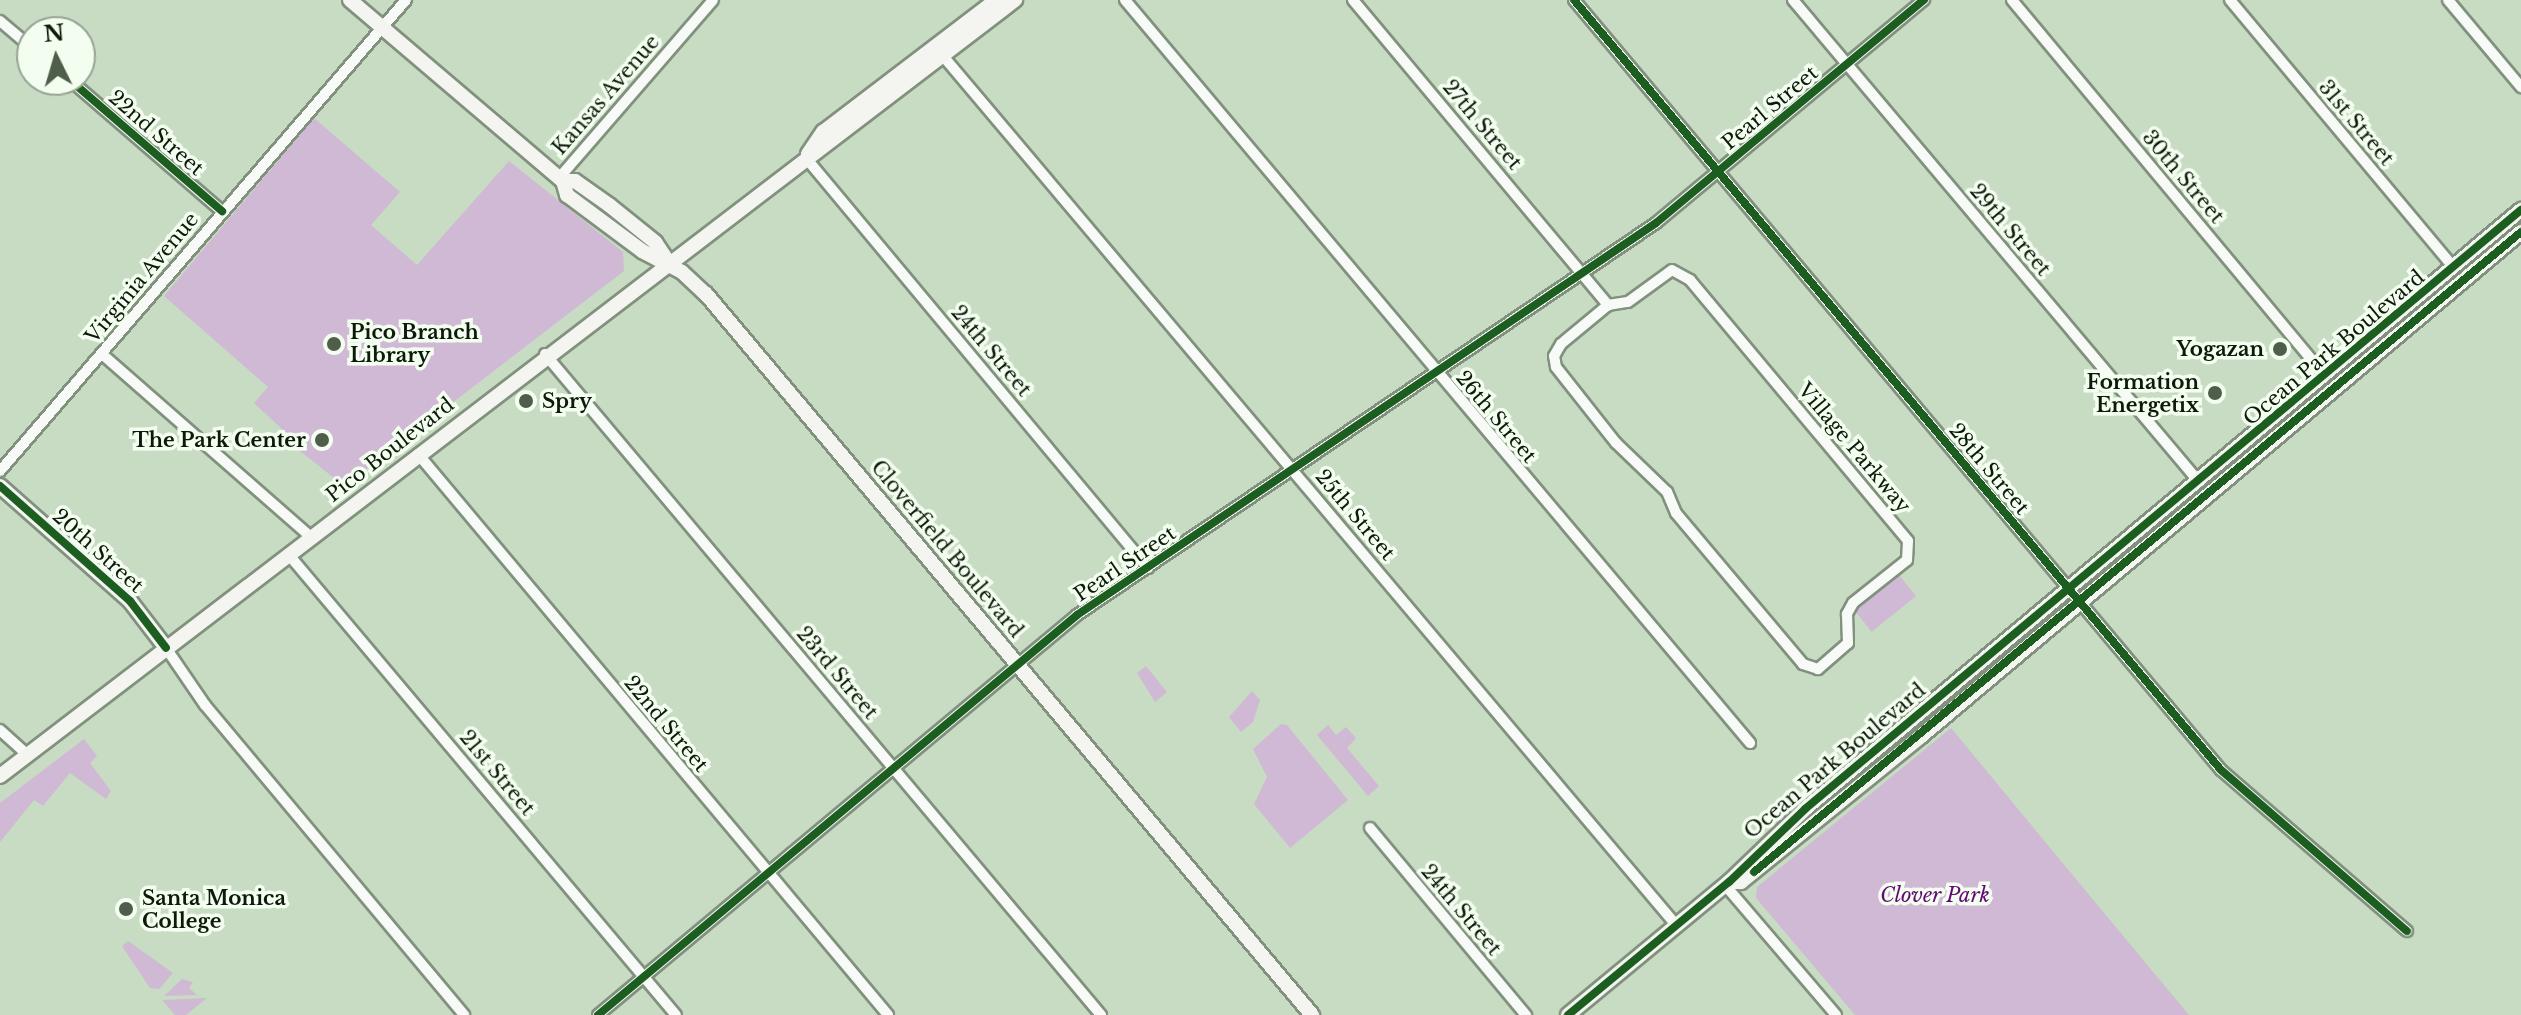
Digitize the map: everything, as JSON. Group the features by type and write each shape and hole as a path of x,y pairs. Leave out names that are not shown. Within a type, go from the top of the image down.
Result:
{"street":[{"name":"Cloverfield Boulevard","path":"350,0 561,179 575,181 655,242 668,262 719,308 1312,1015"},
{"name":"Virginia Avenue","path":"0,471 406,0"},
{"name":"Kansas Avenue","path":"561,179 713,0"},
{"name":"26th Street","path":"1125,0 1750,743"},
{"name":"27th Street","path":"1353,0 1608,305"},
{"name":"28th Street","path":"1574,0 2221,770 2407,931"},
{"name":"29th Street","path":"1793,0 2199,482"},
{"name":"Pearl Street","path":"598,1015 1077,615 1583,273 1718,171 1924,0"},
{"name":"30th Street","path":"2012,0 2325,376"},
{"name":"31st Street","path":"2230,0 2454,268"},
{"path":"2448,0 2521,87"},
{"name":"Pico Boulevard","path":"0,776 545,354 806,158 1003,2"},
{"path":"0,21 16,34"},
{"name":"25th Street","path":"936,53 1294,470 1676,925"},
{"name":"22nd Street","path":"89,96 222,211"},
{"name":"24th Street","path":"806,158 1148,568"},
{"name":"Ocean Park Boulevard","path":"2076,595 2199,482 2520,213"},
{"name":"Ocean Park Boulevard","path":"1568,1015 1727,883 1805,809 2076,595 2521,232"},
{"name":"Village Parkway","path":"1682,272 1908,541 1907,560 1853,603 1847,614 1848,643 1818,669 1803,664 1676,513 1667,492 1616,443 1562,379 1554,356 1561,344 1608,305 1628,302 1662,273 1682,272"},
{"path":"102,354 311,537"},
{"name":"23rd Street","path":"545,354 1101,1015"},
{"name":"22nd Street","path":"418,454 888,1015"},
{"name":"20th Street","path":"0,486 130,601 205,705 464,1015"},
{"name":"21st Street","path":"289,555 676,1015"},
{"path":"0,730 27,754"},
{"name":"24th Street","path":"1370,828 1526,1015"},
{"path":"1727,883 1835,1015"}],"green space":[{"path":"314,118 400,192 371,225 417,265 509,161 623,252 624,271 344,486 280,435 283,430 254,403 268,387 164,296"},
{"path":"1899,575 1916,596 1872,632 1855,611"},
{"path":"1146,666 1167,692 1155,702 1137,673"},
{"path":"1252,691 1260,700 1253,722 1241,732 1229,717"},
{"path":"1281,724 1287,725 1348,800 1290,848 1254,804 1267,777 1253,749"},
{"path":"1328,725 1336,735 1346,727 1356,738 1347,748 1379,786 1368,796 1317,735"},
{"name":"Clover Park","path":"1951,728 2189,1015 1855,1015 1756,898 1757,887"},
{"path":"84,739 97,756 90,763 111,791 106,799 70,773 43,806 34,800 0,842 0,803"},
{"path":"128,941 173,973 159,989 150,988 122,946"},
{"path":"182,979 193,982 189,988 197,995 164,996"},
{"path":"207,998 186,1015 175,1015 162,1000"}],"cycle path":[{"path":"1574,0 2221,770 2407,931"},
{"path":"598,1015 1077,615 1656,223 1924,0"},
{"path":"89,96 222,211"},
{"path":"1568,1015 1729,882 1805,809 2521,210"},
{"path":"1754,872 2521,232"},
{"path":"0,486 130,601 166,648"}],"place":[{"name":"Pico Branch Library","path":"334,344"},
{"name":"Yogazan","path":"2280,349"},
{"name":"Formation Energetix","path":"2215,393"},
{"name":"Spry","path":"526,401"},
{"name":"The Park Center","path":"322,440"},
{"name":"Santa Monica College","path":"126,909"}]}
